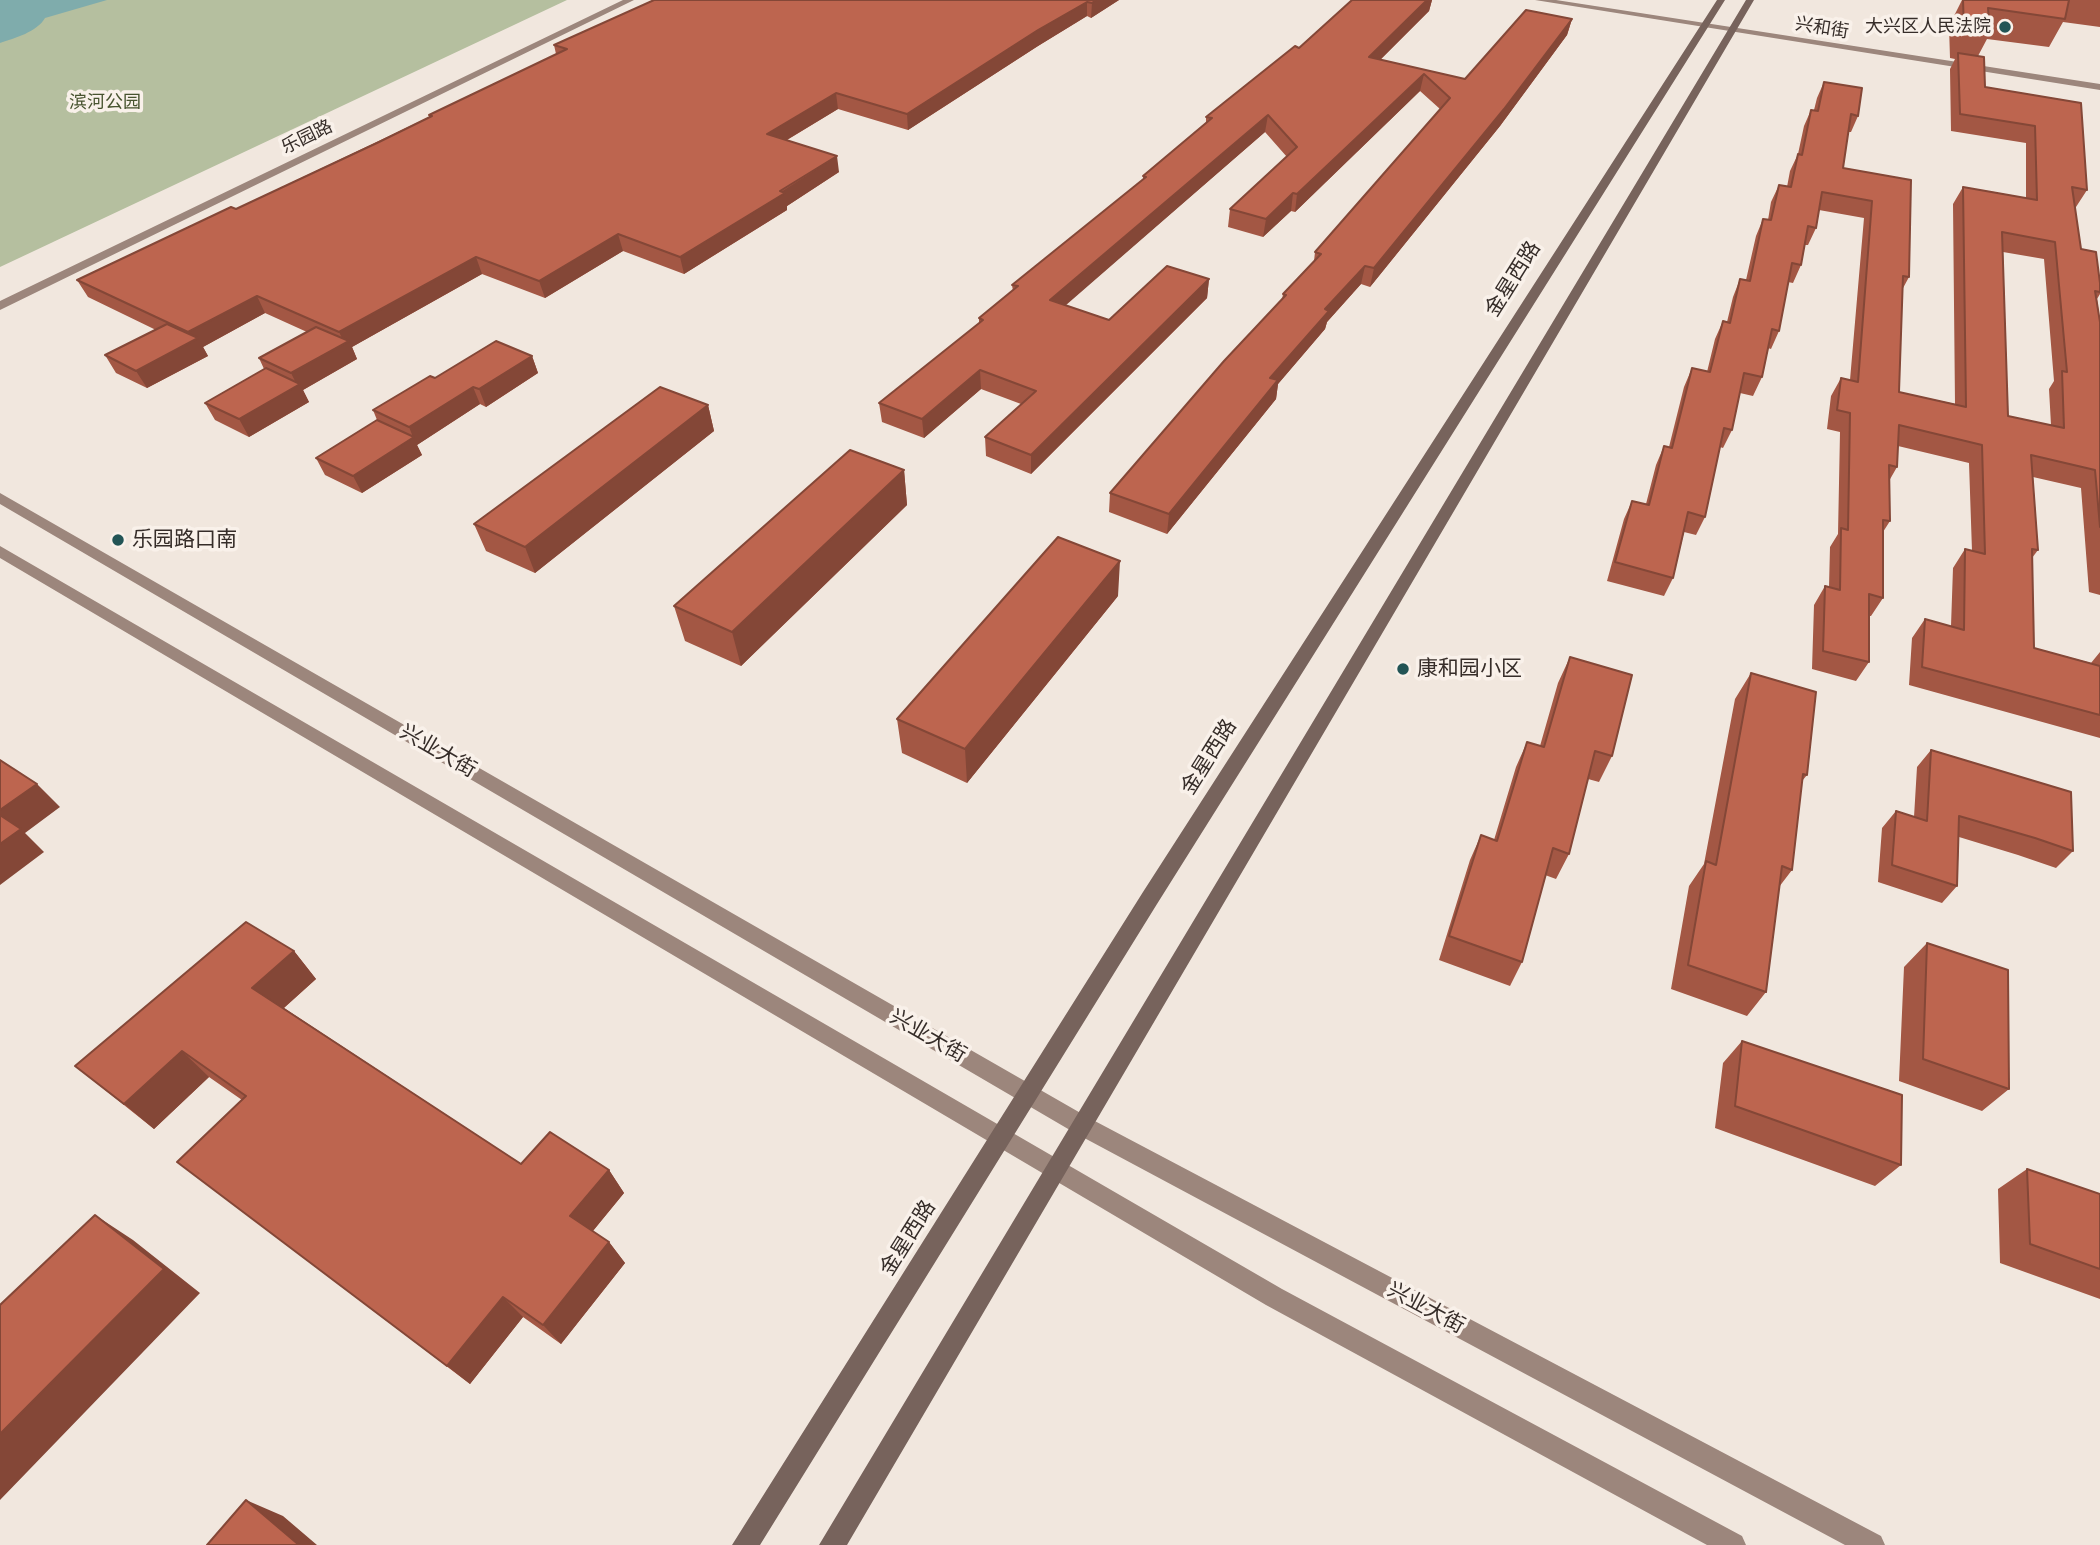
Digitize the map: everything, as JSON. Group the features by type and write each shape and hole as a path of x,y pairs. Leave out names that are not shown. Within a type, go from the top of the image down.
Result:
{"main road":[{"name":"乐园路","path":"0,306 630,0"},
{"name":"兴和街","path":"1539,0 2100,87"},
{"name":"金星西路","path":"745,1545 1028,1093 1721,0"},
{"path":"832,1545 1750,0"},
{"name":"兴业大街","path":"0,498 1083,1126 1872,1545"},
{"path":"0,551 1274,1297 1733,1545"}],"green space":[{"name":"滨河公园","path":"0,0 567,0 0,267"}],"water":[{"path":"0,0 107,0 45,18 31,31 0,43"}],"building":[{"path":"654,0 1096,0 1087,2 1038,30 907,114 836,93 767,134 837,156 780,191 785,193 680,257 618,234 539,281 476,257 339,332 257,296 188,332 77,280 231,207 236,209 379,142 567,49 554,45"},
{"path":"1352,0 1427,0 1369,57 1465,79 1526,10 1572,19 1504,109 1374,268 1365,266 1325,309 1329,311 1270,378 1278,380 1169,514 1110,493 1224,361 1286,295 1283,294 1321,254 1315,252 1450,98 1424,74 1297,194 1293,193 1266,219 1230,209 1297,147 1268,115 1050,300 1109,320 1167,266 1209,279 1031,455 985,437 1036,391 980,370 922,419 879,403 983,320 979,318 1018,286 1012,285 1146,177 1143,176 1212,118 1206,117 1295,46 1299,48"},
{"path":"1963,0 2069,0 2065,19 1988,8 1990,33 1964,30"},
{"path":"1958,53 1984,57 1985,87 2081,103 2087,190 2072,187 2081,249 2096,252 2100,283 2100,292 2095,291 2100,322 2100,527 2095,470 2031,455 2038,550 2032,549 2034,648 2100,666 2100,715 1922,667 1925,619 1964,630 1965,549 1985,554 1982,445 1899,425 1897,467 1889,465 1890,521 1883,520 1883,598 1869,594 1869,662 1823,651 1825,586 1840,590 1841,528 1848,530 1850,413 1837,410 1841,378 1858,382 1872,201 1822,192 1816,228 1808,226 1801,265 1792,263 1779,331 1772,329 1762,377 1744,373 1732,430 1724,428 1705,517 1688,512 1673,578 1615,562 1632,501 1649,505 1664,446 1672,448 1692,368 1710,372 1723,321 1730,323 1740,279 1750,281 1763,219 1771,220 1779,185 1791,187 1798,154 1802,155 1811,110 1818,111 1824,82 1862,88 1858,116 1851,114 1843,168 1911,180 1909,277 1903,276 1899,392 1966,407 1963,187 2037,200 2035,126 1960,114","holes":["2002,232 2055,242 2067,372 2062,371 2064,428 2008,416"]},
{"path":"167,324 198,338 136,371 105,355"},
{"path":"316,327 349,341 291,373 259,358"},
{"path":"496,341 532,356 479,389 473,387 409,427 373,410 430,376 435,378"},
{"path":"266,368 300,384 239,419 205,403"},
{"path":"660,387 708,405 525,547 474,524"},
{"path":"377,420 414,437 353,476 316,458"},
{"path":"850,450 904,470 732,632 674,606"},
{"path":"1058,537 1120,561 965,749 897,719"},
{"path":"1570,657 1632,675 1612,756 1595,751 1569,854 1553,848 1522,962 1449,936 1481,835 1497,841 1527,742 1544,747"},
{"path":"1751,673 1816,692 1807,775 1803,774 1792,870 1782,866 1766,992 1688,965 1706,861 1716,865"},
{"path":"1931,750 2071,792 2073,851 1959,816 1957,886 1892,865 1896,811 1927,821"},
{"path":"0,760 37,784 0,810"},
{"path":"0,815 21,829 0,844"},
{"path":"246,922 294,951 252,988 521,1164 550,1132 609,1170 570,1216 609,1242 543,1325 503,1297 447,1366 177,1162 246,1096 182,1051 124,1104 75,1066"},
{"path":"1927,943 2008,970 2009,1089 1923,1059"},
{"path":"1742,1041 1902,1095 1901,1165 1735,1106"},
{"path":"2027,1169 2100,1194 2100,1269 2030,1244"},
{"path":"95,1215 164,1269 0,1434 0,1305"},
{"path":"246,1500 299,1545 207,1545"}],"place":[{"name":"大兴区人民法院","path":"2005,27"},
{"name":"乐园路口南","path":"118,540"},
{"name":"康和园小区","path":"1403,669"}]}
